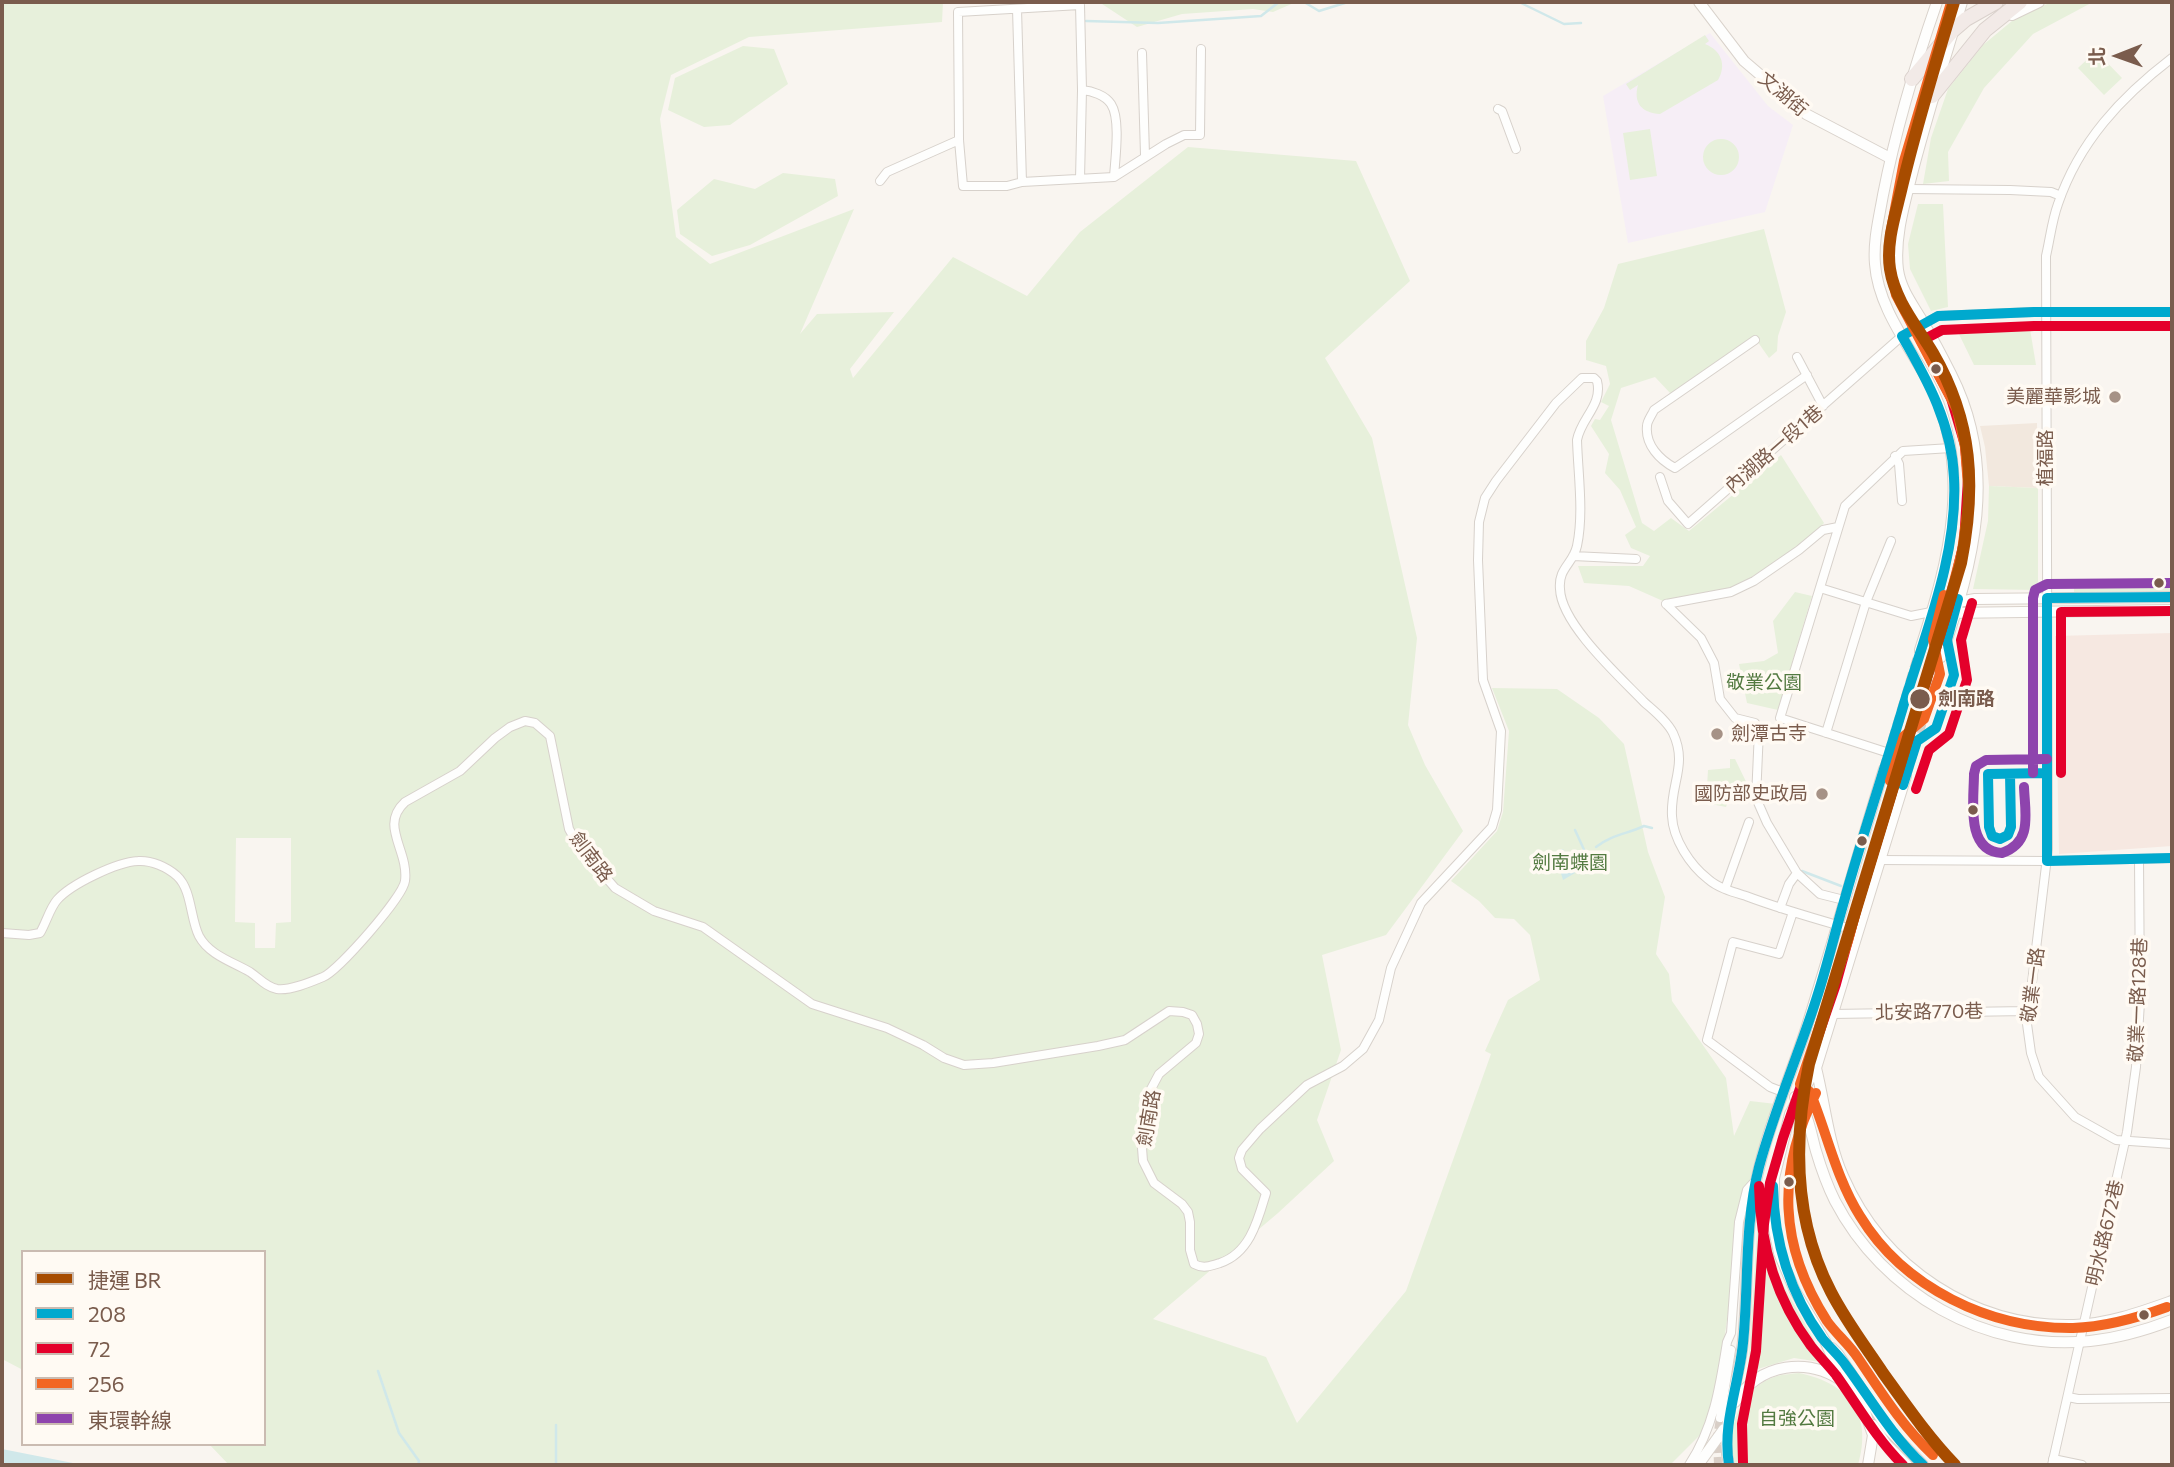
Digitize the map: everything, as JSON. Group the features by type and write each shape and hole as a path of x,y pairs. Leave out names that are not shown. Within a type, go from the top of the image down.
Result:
{"highway":[{"path":"1912,79 1952,31 1966,19 1996,2"},
{"path":"1932,96 1985,30 2020,2"}],"main road":[{"name":"文湖街","path":"1699,2 1744,61 1806,114 1891,158"},
{"path":"1920,650 1948,547 1955,497 1951,448 1944,414 1883,300 1875,264 1876,233 1891,158 1912,79 1937,2"},
{"path":"1941,657 1955,614 1978,519 1977,456 1971,423 1960,392 1905,294 1898,271 1897,247 1908,189 1932,96 1962,2"},
{"path":"1966,19 1982,2"},
{"path":"1985,30 2039,2"},
{"path":"1931,611 1975,599 2172,597"},
{"path":"1931,611 1955,614 2172,610"},
{"path":"1732,1408 1742,1351 1750,1219 1756,1180 1838,925 1884,769"},
{"path":"1868,1465 1872,1435 1861,1401 1849,1386 1794,1292 1779,1253 1773,1225 1774,1178 1788,1118 1816,1068 1906,776"},
{"path":"1816,1068 1825,1101 1828,1130 1842,1175 1857,1205 1887,1247 1924,1279 1992,1314 2044,1323 2084,1324 2133,1315 2172,1301"},
{"path":"1783,1092 1798,1098 1825,1178 1850,1227 1887,1272 1927,1302 1977,1326 2009,1337 2036,1341 2080,1342 2133,1333 2172,1320"},
{"path":"1825,1341 1839,1354 1888,1429 1923,1465"},
{"path":"1698,1465 1741,1393 1768,1372 1802,1366 1819,1369 1849,1386"},
{"path":"1868,1419 1886,1444 1907,1465"},
{"path":"1723,1422 1729,1465"}],"street":[{"path":"1080,180 1080,5 958,12 963,186 1007,186 1022,182 1080,180 1114,177 1145,155 1184,135 1200,135 1201,49"},
{"path":"1017,9 1022,182"},
{"path":"1142,53 1145,155"},
{"name":"植福路","path":"2048,861 2046,256 2061,196 2082,150 2108,116 2172,58"},
{"path":"1082,90 1094,92 1110,102 1114,110 1114,177"},
{"path":"1498,109 1502,111 1516,149"},
{"path":"880,181 887,172 960,140"},
{"path":"1908,189 2010,190 2051,192 2061,196"},
{"name":"內湖路一段1巷","path":"1660,477 1668,502 1688,524 1902,336 1938,316 2045,312 2172,312"},
{"path":"1755,340 1654,410 1646,426 1650,446 1664,462 1675,468 1807,375"},
{"path":"1797,358 1823,406"},
{"name":"劍南路","path":"2,933 29,936 40,933 56,900 78,883 139,861 162,866 179,878 198,935 219,956 252,973 268,986 280,989 324,976 340,964 402,893 406,869 393,825 399,807 460,771 510,727 525,721 535,723 550,736 569,829 578,845 615,888 654,911 704,927 812,1003 887,1028 944,1058 964,1065 993,1063 1117,1042 1125,1040 1169,1012 1192,1015 1199,1034 1196,1043 1158,1074 1152,1089 1142,1148 1143,1161 1154,1183 1182,1204 1188,1212 1190,1250 1194,1264 1208,1267 1231,1260 1250,1239 1266,1193 1242,1169 1239,1158 1242,1150 1260,1129 1307,1085 1343,1066 1363,1049 1380,1020 1391,968 1421,903 1492,827 1497,810 1501,731 1483,680 1479,522 1485,498 1496,481 1556,403 1582,378 1594,378 1599,390 1598,400 1579,430 1577,547 1561,572 1559,590 1565,611 1603,661 1672,730 1681,752 1672,796 1672,819 1685,853 1709,881 1725,889 1858,931"},
{"path":"1889,752 1780,718 1845,506 1903,451 1951,448"},
{"path":"1895,456 1899,464 1902,501"},
{"path":"1838,527 1824,530 1777,565 1731,592 1666,604 1700,638 1714,663 1720,699 1735,718 1755,723 1759,730 1756,798 1767,823 1797,873 1820,894 1844,900"},
{"path":"1826,733 1866,602 1891,541"},
{"path":"1573,556 1636,559"},
{"path":"1820,589 1911,616 1931,611"},
{"path":"1725,889 1749,822"},
{"path":"1879,860 2048,861 2172,858"},
{"name":"敬業一路128巷","path":"2125,1142 2136,1067 2140,1002 2139,859"},
{"name":"敬業一路","path":"2048,861 2027,1011 2031,1053 2039,1077 2076,1117 2116,1140 2172,1144"},
{"path":"1780,908 1789,884 1797,873"},
{"path":"1783,1092 1770,1087 1707,1040 1733,942 1779,954 1793,912"},
{"name":"北安路770巷","path":"1832,1014 2027,1011"},
{"name":"明水路672巷","path":"2052,1462 2125,1142"},
{"path":"1723,1422 1732,1343 1740,1222 1748,1190 1756,1180"},
{"path":"1689,1465 1711,1423 1731,1333"},
{"path":"2068,1397 2172,1398"},
{"path":"2052,1462 2082,1465"}],"shaded area":[{"path":"1710,33 1768,106 1793,125 1765,212 1628,243 1603,96"},
{"path":"2037,423 2038,488 1989,486 1980,426"},
{"path":"2172,633 2172,846 2059,854 2055,636"}],"green space":[{"name":"劍南蝶園","path":"2,2 943,2 942,22 749,37 671,75 660,119 676,237 710,264 854,209 800,334 817,314 894,312 850,369 853,378 953,257 1027,296 1080,232 1188,147 1356,161 1410,281 1325,358 1372,438 1417,638 1408,725 1425,765 1463,831 1386,935 1322,955 1341,1050 1317,1120 1334,1161 1278,1213 1153,1319 1266,1357 1297,1423 1406,1291 1491,1054 1485,1051 1508,1000 1540,980 1530,935 1514,919 1495,918 1479,901 1451,881 1497,831 1503,812 1509,731 1492,688 1557,689 1599,718 1624,744 1648,852 1665,897 1656,954 1669,974 1672,1001 1726,1078 1734,1136 1750,1101 1776,1104 1745,1194 1712,1411 1706,1418 1707,1428 1670,1465 229,1465 211,1446 266,1446 266,1250 21,1250 21,1369 2,1359","holes":["236,838 291,838 291,922 276,923 275,948 255,948 255,923 235,922"]},
{"path":"1099,2 1296,2 1273,12 1253,9 1182,14 1137,27"},
{"path":"2052,2 2093,2 2033,34 1984,88 1948,152 1949,181 1923,184 1931,138 1948,89 1983,45 2018,16"},
{"path":"1705,35 1709,41 1705,44 1715,50 1721,59 1722,69 1718,80 1660,114 1648,112 1640,106 1637,97 1638,85 1630,90 1626,84"},
{"path":"743,46 774,49 788,84 730,125 704,127 668,110 675,78"},
{"path":"2096,51 2122,78 2104,95 2078,68"},
{"path":"1650,129 1657,176 1630,180 1623,133"},
{"path":"1721,139 1734,144 1739,157 1734,170 1721,175 1708,170 1703,157 1708,144"},
{"path":"783,173 835,179 838,196 750,245 712,256 680,234 677,210 714,179 755,189"},
{"path":"1918,204 1943,204 1948,307 1931,311 1910,269 1908,244"},
{"path":"1764,229 1786,312 1778,336 1777,351 1769,358 1755,338 1671,394 1655,377 1621,388 1611,420 1642,523 1654,531 1671,518 1689,531 1781,455 1824,523 1807,541 1733,589 1663,601 1629,586 1584,583 1578,566 1643,566 1650,556 1631,548 1625,535 1636,527 1620,490 1605,473 1609,454 1591,426 1595,419 1600,420 1609,406 1601,402 1610,384 1606,366 1586,360 1586,341 1604,308 1618,264"},
{"path":"1955,326 2030,329 2036,365 1974,365"},
{"path":"1989,486 2038,488 2038,590 1973,589 1988,521"},
{"path":"2172,582 2172,591 2074,592 2074,583"},
{"name":"敬業公園","path":"1795,592 1812,596 1778,710 1747,703 1739,664 1764,661 1778,653 1773,621"},
{"path":"1730,759 1735,759 1754,798 1746,802 1729,798 1726,807 1706,803 1708,770 1730,768"},
{"name":"自強公園","path":"1764,1185 1764,1219 1781,1281 1827,1363 1794,1358 1748,1372 1758,1218"},
{"name":"自強公園","path":"1799,1373 1831,1385 1844,1393 1853,1404 1862,1431 1858,1465 1736,1465 1732,1438 1738,1412 1744,1400 1764,1382 1777,1376"}],"water":[{"path":"1563,849 1575,873 1563,880 1555,853"},
{"path":"2,1449 83,1465 2,1463"}],"waterway":[{"path":"1086,21 1158,23 1261,16 1279,2"},
{"path":"1304,2 1319,11 1348,2"},
{"path":"1519,2 1564,24 1581,23"},
{"path":"1596,847 1613,837 1644,826 1652,828"},
{"path":"1575,830 1586,854"},
{"path":"1568,859 1585,854"},
{"path":"1802,871 1841,886"},
{"path":"378,1371 399,1433 419,1461 418,1465"},
{"path":"556,1425 556,1465"}],"tunnel":[{"path":"1884,769 1920,650"},
{"path":"1906,776 1941,657"},
{"path":"1718,1465 1717,1438 1720,1418"}],"metro line":[{"name":"BR","path":"1954,2 1907,167 1892,230 1889,259 1897,292 1933,353 1956,404 1968,455 1969,508 1966,535 1961,563 1809,1064 1800,1122 1799,1151 1800,1180 1810,1237 1831,1292 1892,1385 1926,1432 1955,1465"}],"transit line":[{"name":"256","path":"1950,6 1904,161 1890,235 1889,263 1896,295 1957,410 1965,447 1969,499 1962,551 1941,631 1848,941 1800,1084 1810,1092 1838,1171 1860,1216 1878,1242 1900,1264 1925,1283 1981,1312 2042,1326 2097,1326 2167,1307"},
{"name":"208","path":"1729,1465 1729,1419 1743,1343 1749,1233 1759,1167 1820,988 1859,850 1938,594 1951,536 1954,478 1949,440 1937,404 1902,336 1938,316 2034,312 2172,312"},
{"name":"72","path":"1743,1463 1742,1424 1756,1351 1764,1224 1770,1183 1836,984 1949,606 1964,542 1968,479 1965,445 1951,398 1921,341 1942,330 2034,326 2172,326"},
{"name":"東環幹線","path":"2033,773 2035,590 2047,584 2172,583"},
{"name":"256","path":"1890,781 1904,736 1924,719 1940,674 1933,639 1944,595"},
{"name":"208","path":"2047,861 2047,598 2172,597"},
{"name":"208","path":"1903,785 1917,741 1936,728 1954,675 1947,640 1958,599"},
{"name":"72","path":"1916,789 1929,750 1949,734 1967,680 1961,640 1972,603"},
{"name":"72","path":"2061,773 2061,612 2172,611"},
{"name":"東環幹線","path":"2024,787 2026,817 2019,842 2002,853 1990,850 1982,843 1974,822 1976,766 1986,760 2047,759"},
{"name":"208","path":"2010,774 2011,827 2008,835 2000,839 1992,836 1989,827 1988,774 2047,773"},
{"name":"208","path":"2047,861 2172,858"},
{"name":"256","path":"1816,1093 1803,1122 1789,1180 1788,1208 1799,1265 1827,1321 1854,1353 1902,1421 1933,1455"},
{"name":"72","path":"1759,1186 1767,1250 1779,1290 1788,1309 1811,1346 1903,1465"},
{"name":"208","path":"1773,1186 1780,1247 1792,1284 1810,1321 1892,1430 1923,1465"}],"place":[{"name":"美麗華影城","path":"2115,397"},
{"name":"劍南路","path":"1920,699"},
{"name":"劍潭古寺","path":"1717,734"},
{"name":"國防部史政局","path":"1822,794"}]}
